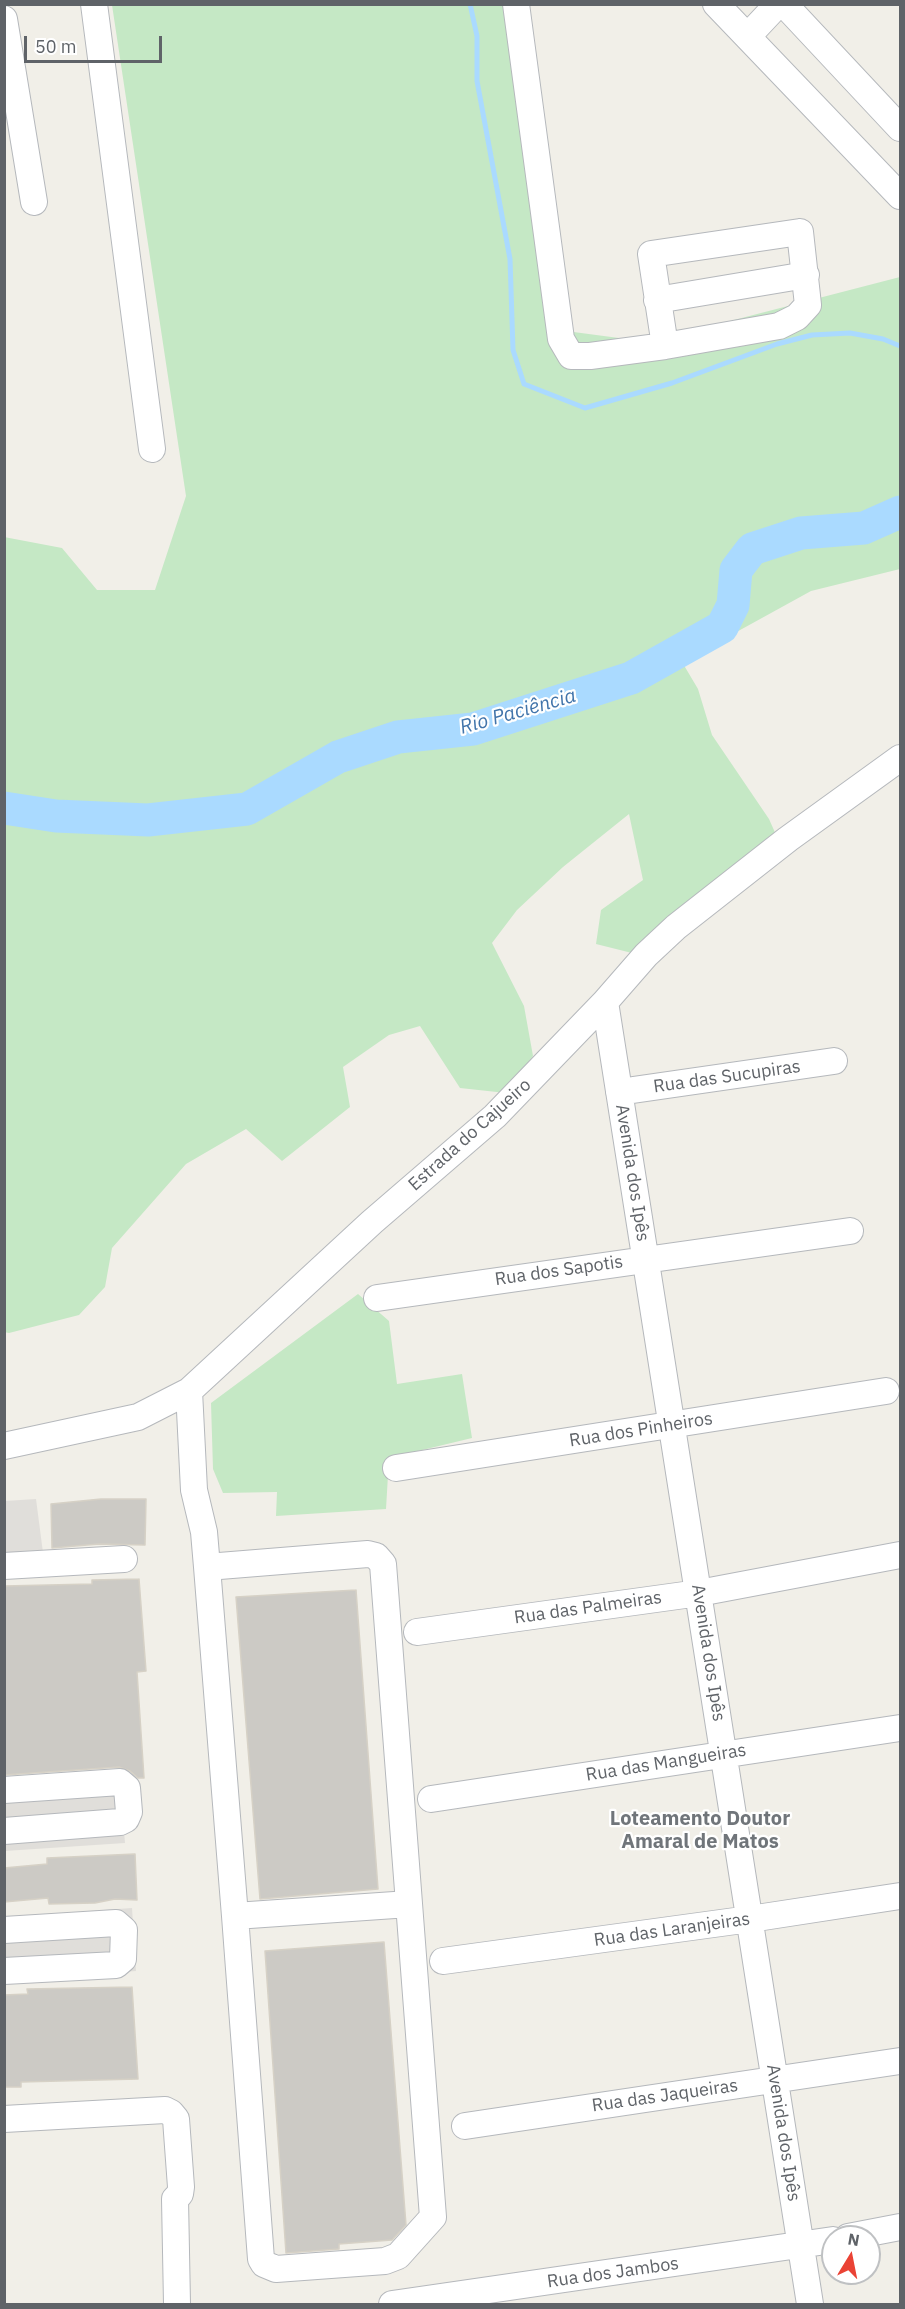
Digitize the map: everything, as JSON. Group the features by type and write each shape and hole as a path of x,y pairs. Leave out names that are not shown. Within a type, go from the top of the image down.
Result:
{"street":[{"path":"94,4 152,449"},
{"path":"516,4 561,339 571,356 590,356 665,346 779,326 797,317 808,305 800,232 651,255 665,346"},
{"path":"716,4 900,196"},
{"path":"748,36 778,4"},
{"path":"784,4 900,128"},
{"path":"4,19 34,202"},
{"path":"657,300 806,275"},
{"name":"Estrada do Cajueiro","path":"4,1446 138,1417 189,1392 372,1222 495,1116 605,1002 646,955 676,927 788,838 899,762"},
{"name":"Avenida dos Ipês","path":"605,1002 810,2304"},
{"name":"Rua das Sucupiras","path":"620,1092 834,1061"},
{"name":"Rua dos Sapotis","path":"376,1298 646,1258 850,1231"},
{"name":"Rua dos Pinheiros","path":"396,1468 886,1391"},
{"path":"189,1392 194,1490 204,1532 207,1568 261,2259 264,2264 276,2269 392,2259 433,2217 381,1559 368,1554 207,1568"},
{"name":"Rua das Palmeiras","path":"417,1632 699,1593 900,1555"},
{"path":"4,1566 124,1559"},
{"name":"Rua das Mangueiras","path":"431,1799 900,1728"},
{"path":"4,1790 120,1782 127,1788 129,1812 126,1819 120,1822 4,1831"},
{"name":"Rua das Laranjeiras","path":"443,1961 900,1896"},
{"path":"234,1916 409,1904"},
{"path":"4,1930 116,1923 124,1930 123,1959 116,1965 4,1971"},
{"name":"Rua das Jaqueiras","path":"465,2126 900,2061"},
{"path":"4,2119 165,2110 171,2113 176,2119 181,2187 180,2194 175,2199 177,2304"},
{"path":"881,2231 900,2228"},
{"name":"Rua dos Jambos","path":"392,2304 821,2242"}],"shaded area":[{"path":"36,1499 45,1568 5,1571 5,1501"},
{"path":"120,1782 125,1843 5,1851 5,1791"},
{"path":"132,1908 136,1971 5,1981 5,1917"}],"green space":[{"path":"112,5 506,5 551,329 649,342 900,277 900,569 811,591 682,662 698,689 712,735 769,819 777,837 632,953 596,944 601,910 643,880 629,814 563,867 517,910 492,943 524,1006 533,1056 506,1093 460,1088 420,1026 389,1035 343,1067 350,1107 282,1161 246,1129 186,1164 112,1248 105,1287 79,1315 9,1333 4,1332 4,537 62,548 97,590 155,590 186,496"},
{"path":"358,1294 389,1321 397,1384 462,1374 472,1438 389,1458 386,1509 276,1516 277,1492 223,1493 213,1469 211,1403"}],"building":[{"path":"101,1499 146,1499 145,1545 99,1544 52,1548 51,1504"},
{"path":"139,1579 146,1671 137,1672 144,1778 138,1778 130,1771 119,1767 4,1775 4,1586 92,1584 92,1580"},
{"path":"356,1590 378,1889 260,1899 236,1597"},
{"path":"135,1854 137,1900 115,1899 95,1903 49,1904 48,1898 4,1902 4,1868 47,1864 47,1858"},
{"path":"384,1942 406,2225 392,2240 339,2244 339,2249 286,2253 265,1951"},
{"path":"132,1987 138,2079 21,2082 21,2087 4,2087 4,1995 28,1994 27,1989"}],"waterway":[{"path":"470,4 477,36 477,81 510,259 513,350 524,384 585,408 672,383 777,344 812,335 850,333 883,339 900,346"},
{"name":"Rio Paciência","path":"4,808 56,816 148,820 247,809 338,757 398,737 473,729 631,678 722,627 733,605 736,570 752,549 801,533 864,528 900,512"}],"district":[{"name":"Loteamento Doutor Amaral de Matos","path":"700,1830"}]}
